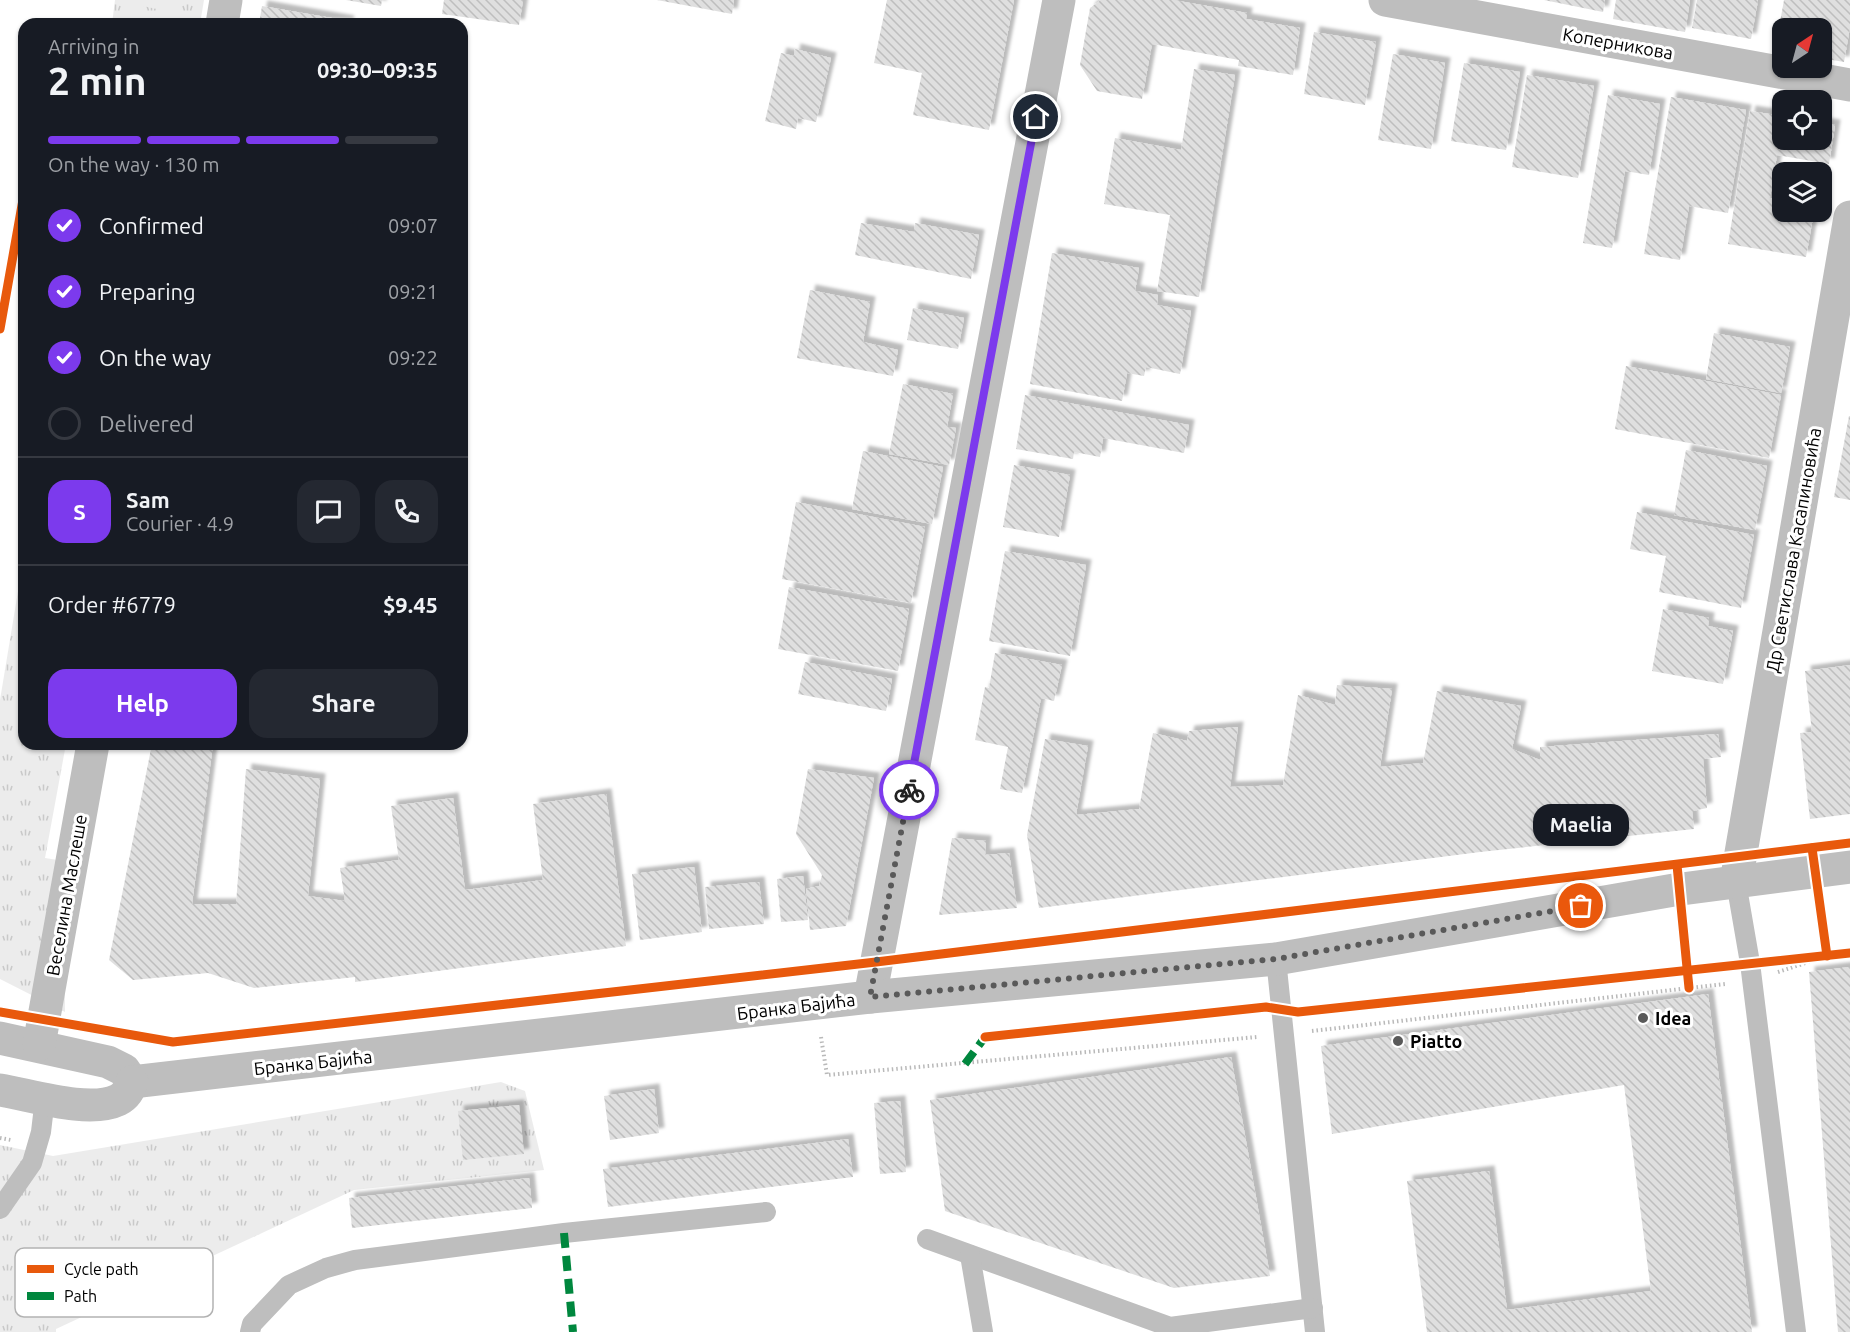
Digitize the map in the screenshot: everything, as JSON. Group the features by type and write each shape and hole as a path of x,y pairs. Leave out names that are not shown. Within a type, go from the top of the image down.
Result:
{"street":[{"path":"223,18 226,0"},
{"path":"870,997 1059,0"},
{"name":"Коперникова","path":"1385,0 1850,85"},
{"name":"Др Светислава Касапиновића","path":"1736,882 1850,217"},
{"name":"Веселина Маслеше","path":"39,1045 92,750"},
{"name":"Бранка Бајића","path":"132,1082 870,997 1276,959 1674,890 1850,867"},
{"path":"0,1038 108,1062 124,1070 132,1082 128,1094 117,1101 87,1105 0,1090"}],"lane":[{"path":"1736,882 1751,972 1796,1332"},
{"path":"1276,959 1315,1332"},
{"path":"0,1209 32,1162 41,1132 45,1098"},
{"path":"250,1332 252,1324 289,1285 326,1268 355,1260 564,1233 766,1212"},
{"path":"927,1239 1170,1327 1312,1308"},
{"path":"970,1255 983,1332"}],"path":[{"path":"827,1075 1284,1035 1751,972 1850,953"},
{"path":"1751,972 1827,956"}],"green space":[{"path":"115,0 204,0 201,18 113,18"},
{"path":"115,0 168,0 166,11"},
{"path":"18,591 18,750 65,750 45,858 64,861 65,1012 0,979 0,700"},
{"path":"501,1082 525,1091 544,1170 354,1190 213,1256 213,1248 15,1248 15,1317 82,1317 56,1329 56,1332 0,1332 0,1145 53,1156"}],"building":[{"path":"346,0 382,0 381,6"},
{"path":"444,0 523,0 519,25 442,14"},
{"path":"657,0 734,0 732,14"},
{"path":"887,0 1014,0 989,130 913,115 922,73 874,63"},
{"path":"1101,0 1173,0 1247,13 1246,19 1300,28 1293,75 1238,66 1239,60 1152,44 1142,99 1097,91 1080,65 1090,8"},
{"path":"1544,0 1605,0 1603,12"},
{"path":"1616,0 1690,0 1685,32 1613,19"},
{"path":"1697,0 1758,0 1751,39 1692,28"},
{"path":"1784,0 1850,0 1850,27 1844,62 1832,60 1832,18 1781,18"},
{"path":"262,6 332,18 260,18"},
{"path":"1314,32 1376,42 1365,105 1304,94"},
{"path":"795,49 831,58 816,122 798,118 796,129 765,121 781,53 794,56"},
{"path":"1393,54 1445,63 1431,149 1378,140"},
{"path":"1464,63 1520,72 1506,150 1451,141"},
{"path":"1194,69 1235,75 1199,297 1157,291 1170,215 1104,204 1115,138 1181,150"},
{"path":"1527,75 1594,86 1578,178 1512,167"},
{"path":"1608,95 1660,104 1649,175 1625,171 1612,248 1583,243"},
{"path":"1671,97 1746,110 1728,213 1689,206 1680,260 1644,254"},
{"path":"1750,111 1772,114 1772,150 1831,150 1829,162 1777,155 1776,162 1772,162 1770,198 1772,198 1772,222 1812,222 1806,257 1728,244"},
{"path":"1832,125 1835,125 1832,144"},
{"path":"861,223 914,232 915,223 979,235 971,279 855,255"},
{"path":"1052,253 1139,268 1135,291 1158,295 1157,305 1191,311 1180,374 1146,367 1144,376 1127,373 1122,401 1030,384"},
{"path":"810,290 870,302 863,342 898,350 893,376 797,358"},
{"path":"913,308 964,318 958,349 907,340"},
{"path":"1714,333 1790,347 1781,393 1706,379"},
{"path":"1626,366 1781,395 1769,458 1615,429"},
{"path":"903,384 953,394 947,427 956,428 949,465 889,454"},
{"path":"1025,395 1189,425 1184,453 1103,438 1100,457 1074,452 1073,459 1016,449"},
{"path":"1850,416 1850,500 1834,497"},
{"path":"1686,450 1767,466 1755,530 1674,515"},
{"path":"863,451 943,467 932,524 852,509"},
{"path":"1014,465 1070,475 1059,537 1003,527"},
{"path":"796,502 925,527 911,603 782,579"},
{"path":"1637,512 1754,535 1741,608 1659,592 1666,556 1630,549"},
{"path":"1005,551 1086,565 1070,656 989,641"},
{"path":"789,587 909,609 898,671 778,649"},
{"path":"1663,609 1709,618 1708,626 1733,631 1723,684 1652,671"},
{"path":"995,653 1062,665 1054,701 1041,698 1022,793 1000,789 1008,747 975,740 985,687 989,688"},
{"path":"805,662 892,679 886,711 798,694"},
{"path":"1850,665 1850,814 1810,819 1800,733 1812,732 1805,671"},
{"path":"1337,685 1392,689 1380,767 1423,763 1437,691 1521,706 1512,749 1540,760 1540,747 1718,734 1721,757 1703,759 1707,808 1692,811 1694,829 1480,852 1039,908 1027,835 1045,739 1088,746 1076,815 1139,809 1153,733 1187,741 1189,731 1238,727 1230,787 1283,785 1298,695 1335,705"},
{"path":"151,750 212,750 192,904 236,904 246,769 320,779 308,896 345,901 340,868 399,860 391,806 453,798 465,890 543,880 533,804 606,794 626,946 355,982 355,977 254,988 208,973 133,980 109,960"},
{"path":"808,769 874,778 846,926 810,930 806,889 819,886 822,875 796,834"},
{"path":"952,838 986,841 985,855 1009,853 1017,908 939,915"},
{"path":"694,867 702,932 640,940 632,874"},
{"path":"803,876 808,920 781,922 777,879"},
{"path":"759,882 764,924 709,929 705,887"},
{"path":"1850,967 1850,1332 1838,1332 1809,972"},
{"path":"1708,994 1752,1332 1427,1332 1407,1181 1489,1171 1507,1310 1651,1291 1624,1085 1332,1134 1321,1046"},
{"path":"1231,1057 1270,1276 1174,1288 945,1211 930,1100"},
{"path":"654,1089 659,1133 610,1140 604,1096"},
{"path":"900,1101 906,1172 880,1174 874,1103"},
{"path":"519,1105 524,1154 463,1160 458,1111"},
{"path":"848,1139 853,1177 608,1207 603,1169"},
{"path":"529,1178 532,1208 352,1228 349,1198"}],"marked path":[{"path":"965,1064 985,1037"},
{"path":"564,1233 573,1332"}],"cycle path":[{"path":"0,329 18,228"},
{"path":"0,1012 173,1042 876,962 1850,843"},
{"path":"1812,848 1827,956"},
{"path":"1677,865 1689,988"},
{"path":"985,1037 1266,1007 1298,1012 1850,953"}],"way so far":[{"path":"909,790 870,997 1276,959 1581,906"}],"place":[{"name":"Maelia","path":"1581,906"},
{"name":"Idea","path":"1643,1018"},
{"name":"Piatto","path":"1398,1041"}],"route":[{"path":"909,790 1036,117"}]}
